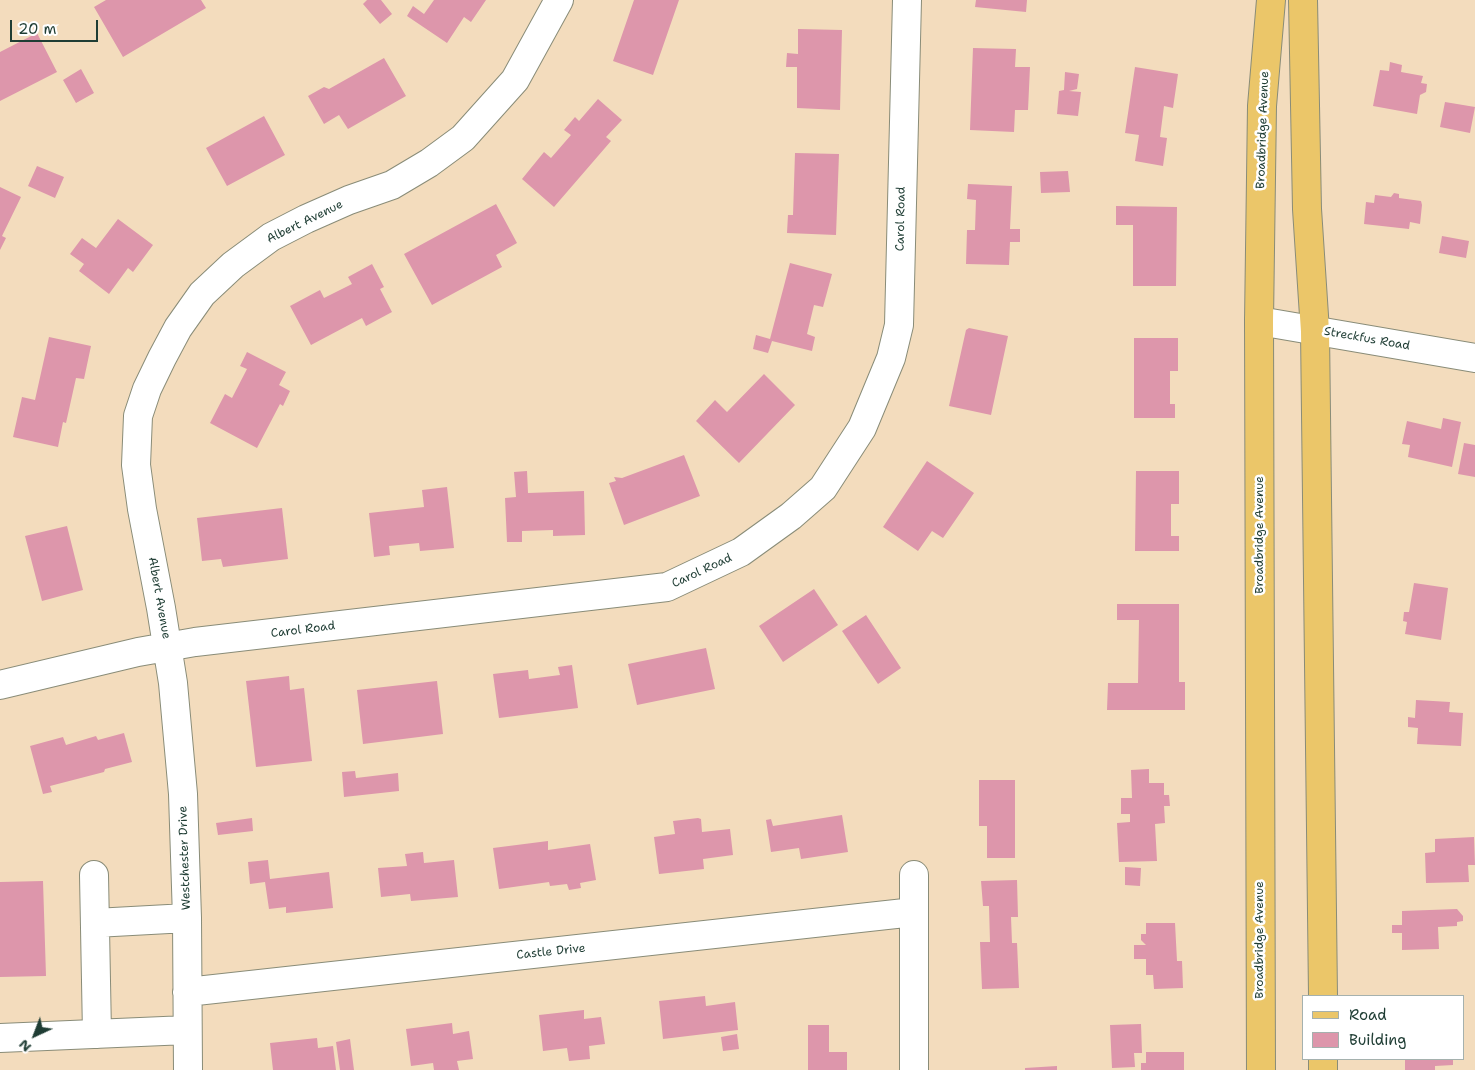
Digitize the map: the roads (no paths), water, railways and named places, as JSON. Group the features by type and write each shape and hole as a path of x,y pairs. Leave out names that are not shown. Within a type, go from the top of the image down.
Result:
{"main road":[{"name":"Broadbridge Avenue","path":"1261,1070 1259,321 1262,106 1271,0"},
{"path":"1303,0 1306,209 1315,331 1322,995"}],"street":[{"name":"Albert Avenue","path":"168,647 142,509 136,465 138,416 162,358 178,328 202,294 233,265 271,237 349,200 392,185 429,163 463,138 515,80 559,0"},
{"name":"Carol Road","path":"0,686 138,652 168,647 667,587 741,552 791,516 823,488 862,428 891,358 899,325 907,0"},
{"name":"Streckfus Road","path":"1259,321 1475,358"},
{"name":"Westchester Drive","path":"168,647 183,794 187,918 188,1070"},
{"path":"94,875 96,1034"},
{"path":"914,875 914,1070"},
{"name":"Castle Drive","path":"187,992 914,912"},
{"path":"95,922 187,918"},
{"path":"0,1038 188,1030"}]}
